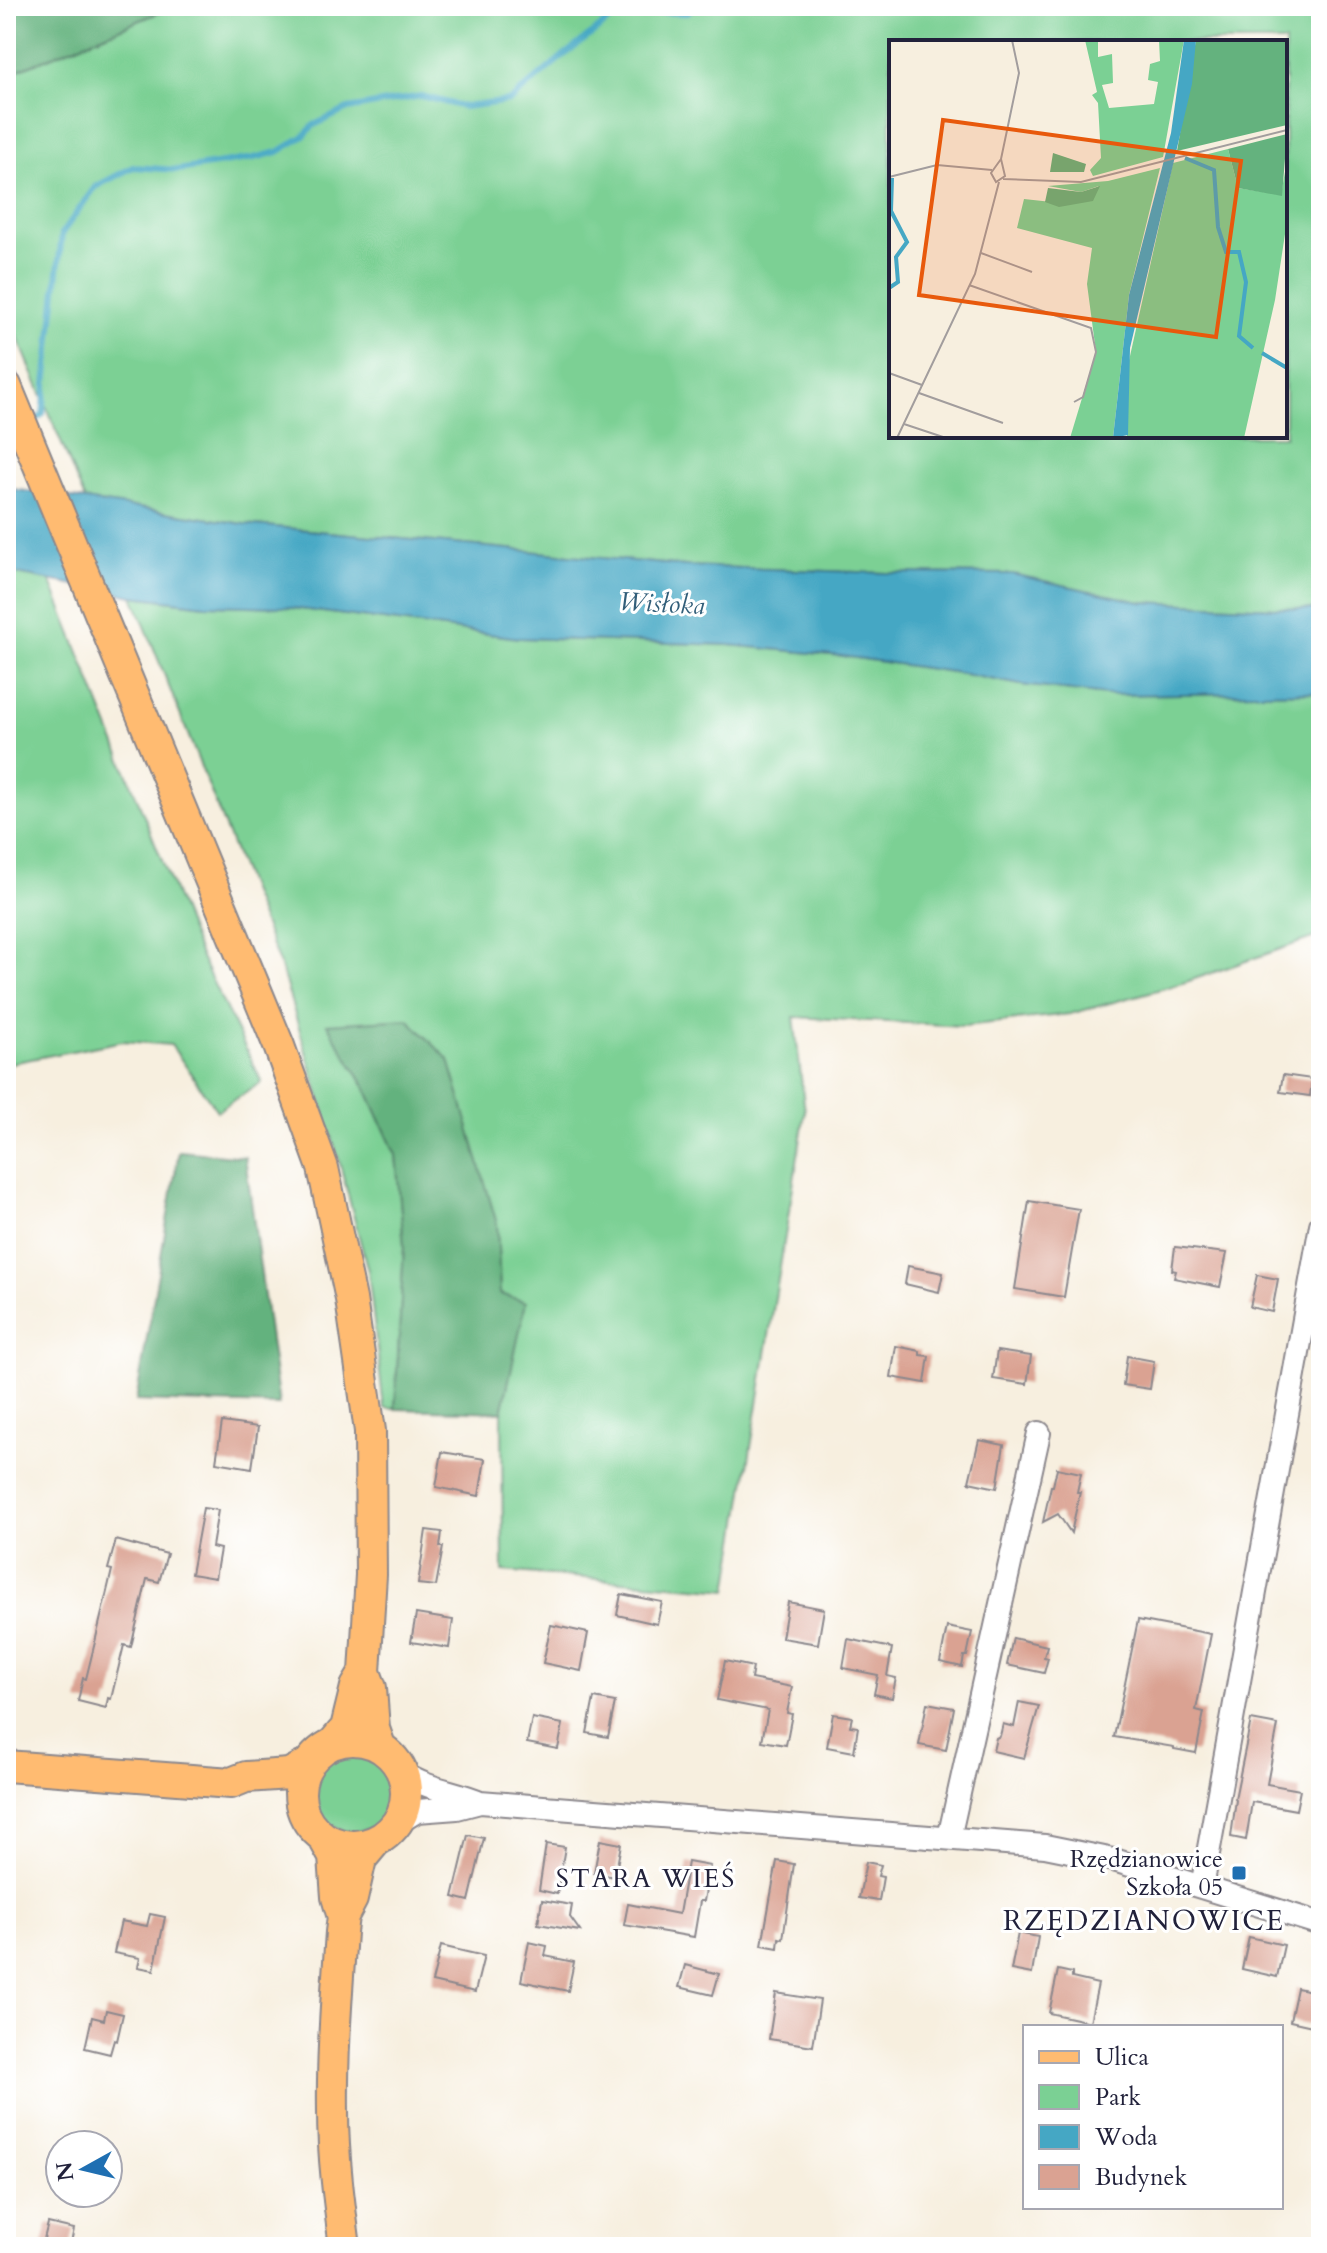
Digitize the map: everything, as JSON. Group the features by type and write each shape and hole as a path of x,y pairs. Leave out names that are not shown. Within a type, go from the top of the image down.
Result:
{"main road":[{"path":"6,386 279,1046 323,1168 351,1299 370,1431 371,1575 365,1672 371,1688 374,1729 380,1746 403,1773 406,1796 403,1810 361,1859 352,1899 343,1916"},
{"path":"231,1783 246,1777 289,1774 306,1765 334,1742 346,1728 356,1687 365,1672"},
{"path":"334,1742 358,1739 380,1746"},
{"path":"306,1765 299,1788 300,1803 334,1857 337,1897 343,1916 333,2050 333,2113 336,2182 345,2247"},
{"path":"6,1766 231,1783 246,1791 288,1801 335,1843 363,1845 386,1832"}],"street":[{"path":"1202,1887 1321,1225"},
{"path":"949,1838 1039,1433"},
{"path":"403,1773 418,1784 459,1793 480,1802 1045,1846 1114,1860 1321,1924"},
{"path":"386,1832 417,1811 457,1808 480,1802"}],"green space":[{"path":"6,6 175,6 6,75"},
{"path":"175,6 1321,6 1321,610 1141,602 1012,574 686,566 244,524 85,500 6,309 6,75"},
{"path":"6,572 50,580 201,958 262,1082 217,1111 171,1045 123,1041 6,1064"},
{"path":"133,596 205,605 285,607 519,638 729,645 842,656 1021,685 1107,695 1321,692 1321,935 1183,983 1070,1014 964,1026 794,1017 805,1112 728,1590 503,1571 502,1412 525,1302 500,1294 497,1224 327,1024 365,1086 396,1155 404,1246 395,1409 384,1408 368,1271 340,1164 281,968"},
{"path":"408,1019 449,1060 497,1224 500,1294 526,1302 502,1412 395,1409 404,1246 396,1155 365,1086 327,1024"},
{"path":"179,1151 245,1157 279,1405 136,1401"},
{"path":"353,1752 368,1755 381,1764 390,1777 393,1792 390,1807 381,1820 368,1829 353,1832 338,1829 325,1820 316,1807 313,1792 316,1777 325,1764 338,1755"}],"water":[{"name":"Wisłoka","path":"6,488 244,524 686,566 1012,574 1141,602 1321,610 1321,692 1107,695 1021,685 842,656 729,645 519,638 285,607 205,605 133,596 6,572"}],"building":[{"path":"1283,1075 1312,1079 1310,1096 1280,1092"},
{"path":"1029,1201 1079,1209 1064,1297 1015,1289"},
{"path":"1175,1247 1227,1253 1220,1287 1174,1278"},
{"path":"908,1266 943,1273 939,1292 905,1284"},
{"path":"1257,1275 1278,1279 1272,1312 1250,1307"},
{"path":"896,1346 929,1356 925,1383 891,1377"},
{"path":"997,1351 1031,1356 1027,1384 993,1379"},
{"path":"1127,1356 1154,1361 1150,1389 1123,1385"},
{"path":"222,1422 258,1427 252,1468 216,1462"},
{"path":"979,1440 1004,1445 997,1488 969,1482"},
{"path":"442,1452 485,1459 479,1496 436,1487"},
{"path":"1057,1468 1081,1473 1071,1533 1058,1514 1043,1522"},
{"path":"203,1508 218,1510 212,1547 220,1549 215,1578 191,1574"},
{"path":"426,1530 442,1532 440,1547 443,1547 436,1586 418,1584"},
{"path":"116,1540 167,1554 159,1582 147,1579 131,1647 124,1645 106,1708 78,1701 96,1638"},
{"path":"621,1594 662,1602 657,1624 617,1615"},
{"path":"788,1602 824,1609 818,1644 782,1638"},
{"path":"416,1614 453,1620 449,1648 411,1642"},
{"path":"1138,1620 1211,1634 1196,1710 1204,1712 1196,1753 1114,1737"},
{"path":"551,1625 588,1633 581,1671 543,1663"},
{"path":"947,1627 972,1632 962,1667 940,1662"},
{"path":"1013,1638 1047,1646 1044,1673 1007,1665"},
{"path":"848,1639 892,1648 887,1676 896,1678 892,1698 874,1694 878,1675 843,1668"},
{"path":"725,1661 753,1667 751,1679 792,1687 787,1713 792,1714 786,1745 762,1741 768,1710 717,1700"},
{"path":"594,1698 615,1702 608,1737 587,1733"},
{"path":"1019,1702 1039,1706 1024,1758 993,1751 1003,1724 1014,1727"},
{"path":"927,1703 954,1708 946,1750 919,1745"},
{"path":"833,1714 852,1717 850,1726 858,1727 854,1752 827,1747"},
{"path":"532,1718 563,1724 558,1749 527,1743"},
{"path":"1251,1720 1278,1725 1267,1784 1300,1790 1296,1810 1252,1802 1246,1840 1231,1837 1235,1799"},
{"path":"468,1835 484,1838 469,1901 453,1897"},
{"path":"600,1840 621,1844 615,1877 594,1873"},
{"path":"546,1844 565,1847 557,1894 539,1890"},
{"path":"777,1861 794,1864 783,1939 779,1938 778,1948 762,1945"},
{"path":"688,1862 710,1866 694,1937 624,1925 628,1904 679,1914"},
{"path":"866,1862 881,1865 878,1876 883,1877 879,1901 859,1898"},
{"path":"542,1900 572,1905 570,1917 580,1931 538,1924"},
{"path":"150,1914 165,1917 154,1970 138,1967 140,1958 114,1953 121,1921 147,1926"},
{"path":"1018,1933 1038,1937 1032,1974 1011,1970"},
{"path":"1249,1937 1284,1945 1277,1977 1242,1969"},
{"path":"529,1942 547,1946 545,1956 574,1962 568,1991 521,1981"},
{"path":"441,1946 484,1956 475,1992 432,1982"},
{"path":"685,1965 719,1974 713,1995 679,1987"},
{"path":"1058,1970 1072,1973 1072,1978 1098,1984 1090,2022 1049,2013"},
{"path":"1297,1988 1321,1993 1321,2028 1290,2021"},
{"path":"776,1993 820,2000 813,2046 769,2039"},
{"path":"106,2010 123,2014 117,2041 114,2040 110,2054 85,2048 92,2017 104,2020"},
{"path":"48,2223 74,2229 70,2247 42,2247"}],"waterway":[{"path":"32,423 43,414 62,233 95,187 133,167 178,170 278,152 304,136 314,125 348,109 421,96 464,107 510,101 615,16 688,13 693,6"},
{"path":"6,444 17,435"}],"place":[{"name":"Rzędzianowice Szkoła 05","path":"1239,1873"}],"district":[{"name":"STARA WIEŚ","path":"646,1878"},
{"name":"RZĘDZIANOWICE","path":"1144,1920"}]}
